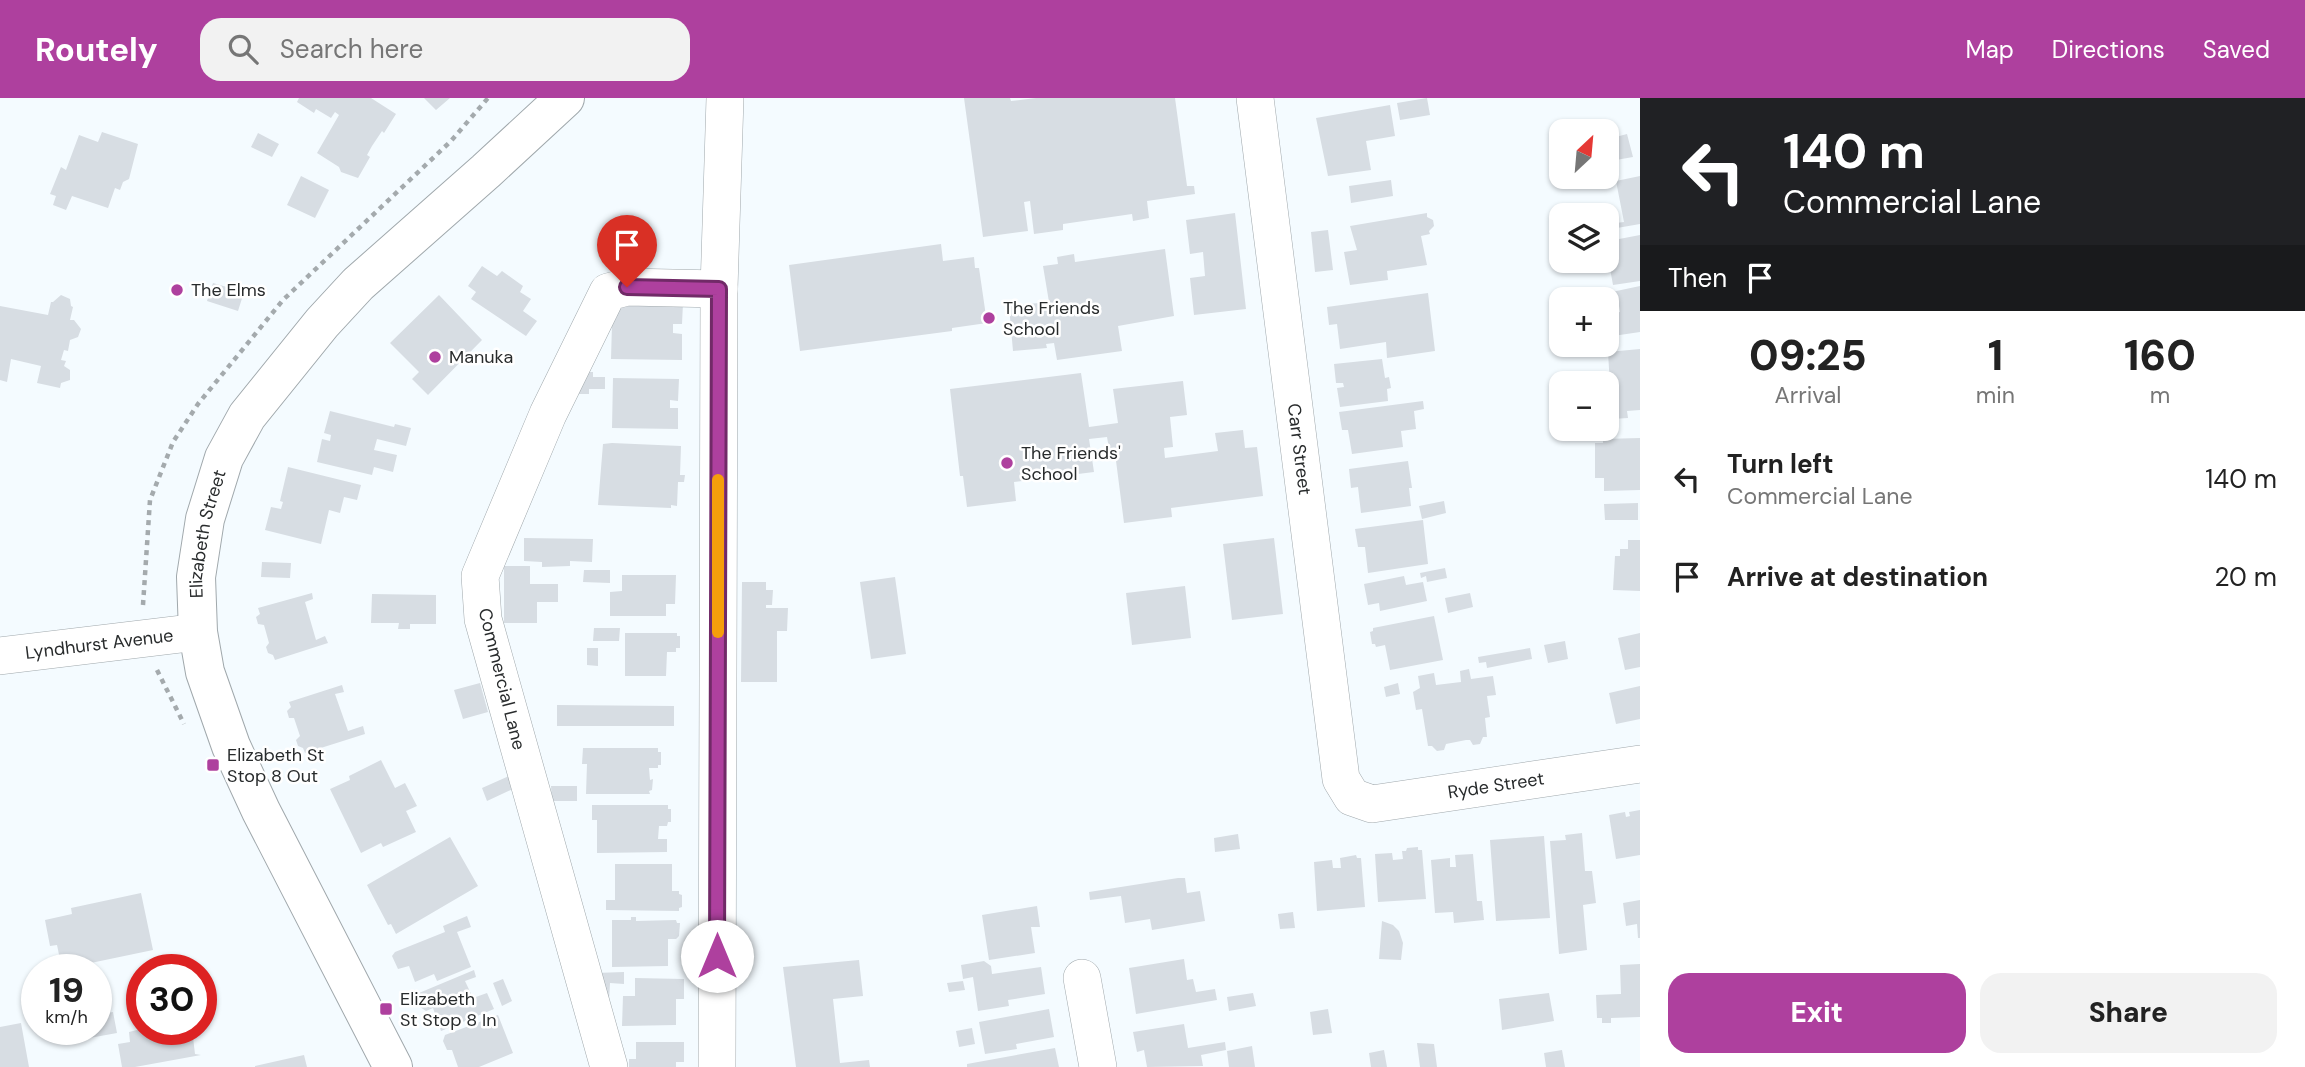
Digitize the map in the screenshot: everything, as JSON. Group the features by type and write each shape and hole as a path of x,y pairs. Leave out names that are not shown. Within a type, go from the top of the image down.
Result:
{"main road":[{"name":"Elizabeth Street","path":"393,1067 283,855 231,747 205,672 198,632 196,578 205,519 224,458 247,416 290,361 358,284 565,98"}],"street":[{"path":"717,1067 719,289 724,98"},
{"name":"Carr Street","path":"1255,98 1341,779 1352,797"},
{"name":"Commercial Lane","path":"609,1067 483,619 480,576 548,414 608,292 627,287 719,289"},
{"name":"Lyndhurst Avenue","path":"0,656 198,632"},
{"name":"Ryde Street","path":"1352,797 1372,804 1640,764"},
{"path":"1083,978 1098,1067"}],"path":[{"path":"184,724 141,639 150,500 173,442 198,404 283,300 451,141 488,98"}],"building":[{"path":"299,98 371,98 396,114 372,146 367,155 370,157 358,178 341,172 339,167 317,153 339,115 335,112 331,118 316,109 314,113 297,102"},
{"path":"424,98 450,98 436,110"},
{"path":"964,98 1010,98 1011,101 1036,98 1175,98 1187,186 1194,186 1195,194 1147,201 1149,218 1133,221 1132,214 1063,224 1063,230 1034,234 1030,201 1024,202 1028,231 983,237"},
{"path":"1427,98 1430,115 1400,120 1397,103"},
{"path":"1390,105 1395,136 1366,141 1371,170 1328,176 1316,118"},
{"path":"102,132 138,144 129,179 123,182 120,190 115,188 108,208 72,196 66,210 53,205 56,196 50,194 61,167 66,170 79,135 98,142"},
{"path":"258,133 279,144 272,157 251,147"},
{"path":"1627,134 1633,157 1619,159 1619,136"},
{"path":"301,176 329,190 315,218 287,205"},
{"path":"1640,176 1640,224 1619,228 1619,223 1624,222 1618,189 1619,180"},
{"path":"1391,180 1393,196 1351,203 1349,186"},
{"path":"1235,213 1246,309 1194,315 1190,278 1205,276 1203,252 1190,254 1186,220"},
{"path":"1427,213 1434,226 1429,231 1430,234 1421,236 1427,265 1387,271 1388,280 1350,285 1344,252 1357,250 1350,226"},
{"path":"1328,230 1333,270 1315,272 1311,232"},
{"path":"1640,235 1640,281 1613,285 1611,273 1619,273 1619,239"},
{"path":"941,244 943,261 974,257 975,268 979,268 987,323 952,328 952,331 800,351 789,265"},
{"path":"1165,249 1174,316 1118,326 1122,351 1057,360 1054,343 1046,344 1047,348 1013,351 1009,306 1049,302 1043,266 1058,264 1057,257 1074,254 1075,262"},
{"path":"482,266 497,276 502,271 523,286 520,292 531,299 523,311 537,321 526,336 471,299 476,292 468,286"},
{"path":"213,283 244,292 238,311 207,301"},
{"path":"1640,286 1640,332 1619,335 1619,290"},
{"path":"1428,293 1435,351 1387,358 1386,342 1340,349 1337,324 1329,325 1327,307"},
{"path":"61,295 70,299 73,307 70,320 74,320 81,329 78,337 70,340 68,351 64,350 61,360 66,361 64,366 70,370 70,380 61,383 60,388 37,383 41,366 11,359 7,382 0,380 0,306 48,315 51,302"},
{"name":"Manuka","path":"439,295 482,340 428,395 412,379 419,372 390,343"},
{"path":"617,302 683,303 682,324 673,324 673,333 682,334 682,360 611,359 612,324 617,317"},
{"path":"1640,349 1640,410 1627,411 1628,418 1619,419 1619,371 1609,371 1608,357 1619,357 1619,351"},
{"path":"1382,359 1385,378 1389,377 1391,388 1387,389 1388,401 1340,407 1337,388 1344,387 1343,383 1336,383 1334,364"},
{"path":"581,372 593,372 593,377 605,377 605,389 589,389 589,394 571,394"},
{"path":"1081,373 1089,427 1118,423 1113,389 1183,381 1187,415 1170,417 1173,447 1164,448 1165,458 1218,451 1215,433 1243,430 1245,448 1257,447 1263,496 1171,508 1172,517 1124,523 1115,453 1110,454 1107,437 1089,439 1094,472 1014,482 1016,501 967,507 963,476 960,476 950,389"},
{"path":"613,378 679,379 678,401 670,400 670,408 678,408 678,429 612,428"},
{"path":"1423,401 1424,409 1414,411 1416,429 1401,431 1403,447 1352,454 1348,430 1342,430 1339,412"},
{"path":"330,411 394,427 395,424 411,428 406,446 377,439 374,450 397,455 393,472 374,467 372,475 317,462 322,439 330,441 331,435 324,433"},
{"path":"1640,438 1640,490 1604,491 1604,478 1595,478 1595,443 1619,441 1619,439"},
{"path":"603,444 681,446 680,475 685,475 684,482 678,482 677,506 598,505"},
{"path":"1408,461 1412,488 1409,488 1411,506 1361,513 1358,487 1351,488 1349,469"},
{"path":"288,467 361,485 357,500 344,497 340,513 329,510 321,544 265,530 271,507 281,509 283,502 280,501"},
{"path":"1444,501 1446,513 1422,519 1419,506"},
{"path":"1638,503 1638,520 1605,520 1604,504"},
{"path":"1423,520 1428,564 1368,573 1365,547 1358,547 1355,529"},
{"path":"524,538 593,539 592,562 570,561 570,566 542,567 542,562 524,561"},
{"path":"1274,538 1283,614 1232,620 1223,544"},
{"path":"1628,540 1640,540 1640,591 1613,590 1615,556 1620,556 1620,549 1628,549"},
{"path":"262,562 291,563 290,578 261,577"},
{"path":"504,566 530,566 530,584 558,584 558,602 537,602 537,623 504,623"},
{"path":"1445,568 1447,578 1427,582 1426,576 1421,578 1420,573"},
{"path":"584,570 610,570 610,583 583,582"},
{"path":"622,575 676,575 675,604 666,604 666,616 610,616 610,592 622,591"},
{"path":"1404,576 1406,585 1423,582 1427,601 1380,611 1379,603 1368,605 1364,584"},
{"path":"895,577 906,654 871,659 860,582"},
{"path":"742,582 766,582 766,590 773,590 772,605 766,605 766,608 788,608 787,631 777,631 777,682 741,682"},
{"path":"1185,586 1191,638 1132,645 1126,593"},
{"path":"312,593 313,599 305,602 316,640 325,636 328,643 275,660 266,647 269,643 264,625 258,624 258,608"},
{"path":"1470,593 1473,607 1448,613 1445,598"},
{"path":"372,594 436,595 436,624 410,624 410,629 398,629 399,623 371,623"},
{"path":"1434,616 1443,660 1390,670 1385,645 1376,647 1372,644 1370,632 1373,628"},
{"path":"594,628 620,628 619,641 593,641"},
{"path":"625,633 677,633 677,636 680,636 680,648 676,648 676,652 667,652 666,676 625,676"},
{"path":"1640,633 1640,667 1625,670 1618,638"},
{"path":"1565,641 1568,659 1548,663 1544,645"},
{"path":"587,648 598,648 598,666 587,665"},
{"path":"1530,648 1532,659 1487,668 1486,662 1479,663 1478,657"},
{"path":"1469,669 1471,679 1493,676 1496,695 1487,696 1490,717 1485,718 1487,737 1483,737 1480,744 1473,745 1470,740 1466,740 1446,744 1444,750 1437,751 1428,746 1422,709 1416,710 1413,692 1420,688 1418,676 1434,673 1436,685 1461,682 1460,671"},
{"path":"480,683 488,712 463,719 454,690"},
{"path":"1398,683 1400,694 1386,697 1384,687"},
{"path":"342,685 344,692 335,694 348,731 363,726 365,734 305,753 296,740 300,736 294,718 289,718 289,702"},
{"path":"1640,686 1640,719 1616,724 1609,693"},
{"path":"557,705 674,706 674,726 557,726"},
{"path":"583,748 658,748 658,752 661,752 661,765 658,765 658,768 649,768 650,780 653,779 650,794 586,794 587,764 582,764"},
{"path":"381,760 395,788 405,783 417,806 406,811 416,832 383,847 381,843 361,853 330,789"},
{"path":"509,776 515,788 487,801 482,788"},
{"path":"551,786 577,786 577,801 552,801"},
{"path":"592,805 668,805 668,809 671,809 671,822 668,822 667,826 659,826 658,839 667,839 667,852 597,853 597,820 592,820"},
{"path":"1640,810 1640,855 1616,859 1609,815 1625,812 1626,817 1630,816 1629,812"},
{"path":"1582,833 1585,871 1592,871 1596,903 1583,905 1587,950 1559,954 1550,841 1566,840 1565,835"},
{"path":"1238,834 1240,849 1215,852 1214,838"},
{"path":"1544,836 1550,918 1496,921 1490,840"},
{"path":"450,837 478,886 396,934 391,924 388,925 367,885"},
{"path":"1418,847 1418,850 1422,850 1426,899 1378,902 1375,854 1392,853 1393,860 1403,859 1402,851"},
{"path":"1473,854 1477,901 1482,901 1484,920 1454,923 1453,912 1435,913 1431,860 1450,858 1450,867 1456,867 1455,855"},
{"path":"1356,855 1361,858 1365,907 1317,911 1314,862 1332,860 1333,868 1341,868 1340,858"},
{"path":"615,864 672,864 672,891 679,891 682,895 682,907 679,911 606,910 606,900 615,900"},
{"path":"1185,878 1187,893 1200,891 1205,921 1152,930 1150,919 1125,923 1121,896 1090,900 1089,892"},
{"path":"141,893 153,950 112,959 112,954 59,954 57,945 50,946 45,920 72,914 71,908"},
{"path":"1640,900 1638,938 1637,924 1626,926 1623,903"},
{"path":"1037,906 1040,927 1031,927 1035,953 989,960 982,915"},
{"path":"1293,912 1295,928 1280,929 1278,914"},
{"path":"467,916 471,927 457,932 471,967 437,981 434,974 415,982 409,966 398,969 392,956 395,952 445,932 443,926"},
{"path":"631,917 636,917 636,921 676,920 680,923 679,936 676,939 668,939 668,966 612,967 612,920 631,920"},
{"path":"1382,921 1393,925 1399,931 1403,943 1401,960 1379,959"},
{"path":"1184,959 1187,980 1193,979 1196,992 1215,989 1217,1000 1136,1014 1129,968"},
{"path":"859,960 863,996 833,999 840,1063 869,1060 870,1067 796,1067 783,967"},
{"path":"984,961 991,966 992,974 1041,967 1045,994 1008,1000 1009,1006 978,1011 973,977 963,979 961,965"},
{"path":"1640,964 1640,1017 1611,1018 1611,1023 1602,1023 1602,1018 1597,1018 1596,995 1621,994 1620,965"},
{"path":"474,970 476,977 465,981 473,998 487,993 494,1009 441,1031 433,1008 426,1011 420,1007 416,999 419,993"},
{"path":"624,972 624,984 610,983 609,1001 595,973"},
{"path":"635,978 684,979 684,999 676,999 676,1025 622,1026 623,996 635,996"},
{"path":"503,979 512,1001 502,1006 493,983"},
{"path":"963,981 965,990 949,992 947,983"},
{"path":"1253,993 1256,1006 1229,1011 1227,997"},
{"path":"1549,993 1554,1021 1502,1030 1499,999"},
{"path":"1049,1009 1054,1037 1016,1044 1017,1049 985,1054 979,1022"},
{"path":"1328,1009 1332,1033 1313,1035 1310,1012"},
{"path":"112,1012 117,1033 112,1034"},
{"path":"498,1015 513,1053 479,1067 458,1067 452,1050 447,1050 443,1041 445,1035"},
{"path":"21,1023 21,1045 25,1045 29,1067 0,1067 0,1027"},
{"path":"1184,1024 1188,1048 1225,1042 1226,1050 1201,1055 1203,1066 1147,1067 1144,1050 1137,1052 1133,1032"},
{"path":"972,1028 975,1044 959,1047 956,1031"},
{"path":"636,1042 684,1042 684,1062 676,1062 676,1067 629,1067 629,1059 636,1059"},
{"path":"1417,1043 1434,1044 1437,1067 1420,1067"},
{"path":"118,1044 194,1045 195,1054 201,1055 122,1067"},
{"path":"1252,1046 1255,1067 1229,1067 1227,1051"},
{"path":"1055,1048 1059,1067 967,1067 967,1064"},
{"path":"1384,1050 1387,1067 1371,1067 1369,1053"},
{"path":"1562,1050 1565,1067 1546,1067 1544,1053"},
{"path":"304,1055 307,1067 255,1067 255,1066"}],"slow traffic":[{"path":"718,480 718,632"}],"place":[{"name":"The Elms","path":"177,290"},
{"name":"The Friends School","path":"989,318"},
{"name":"Manuka","path":"435,357"},
{"name":"The Friends' School","path":"1007,463"},
{"name":"Elizabeth St Stop 8 Out","path":"213,765"},
{"name":"Elizabeth St Stop 8 In","path":"386,1009"}],"route":[{"path":"627,287 719,289 717,956"}]}
